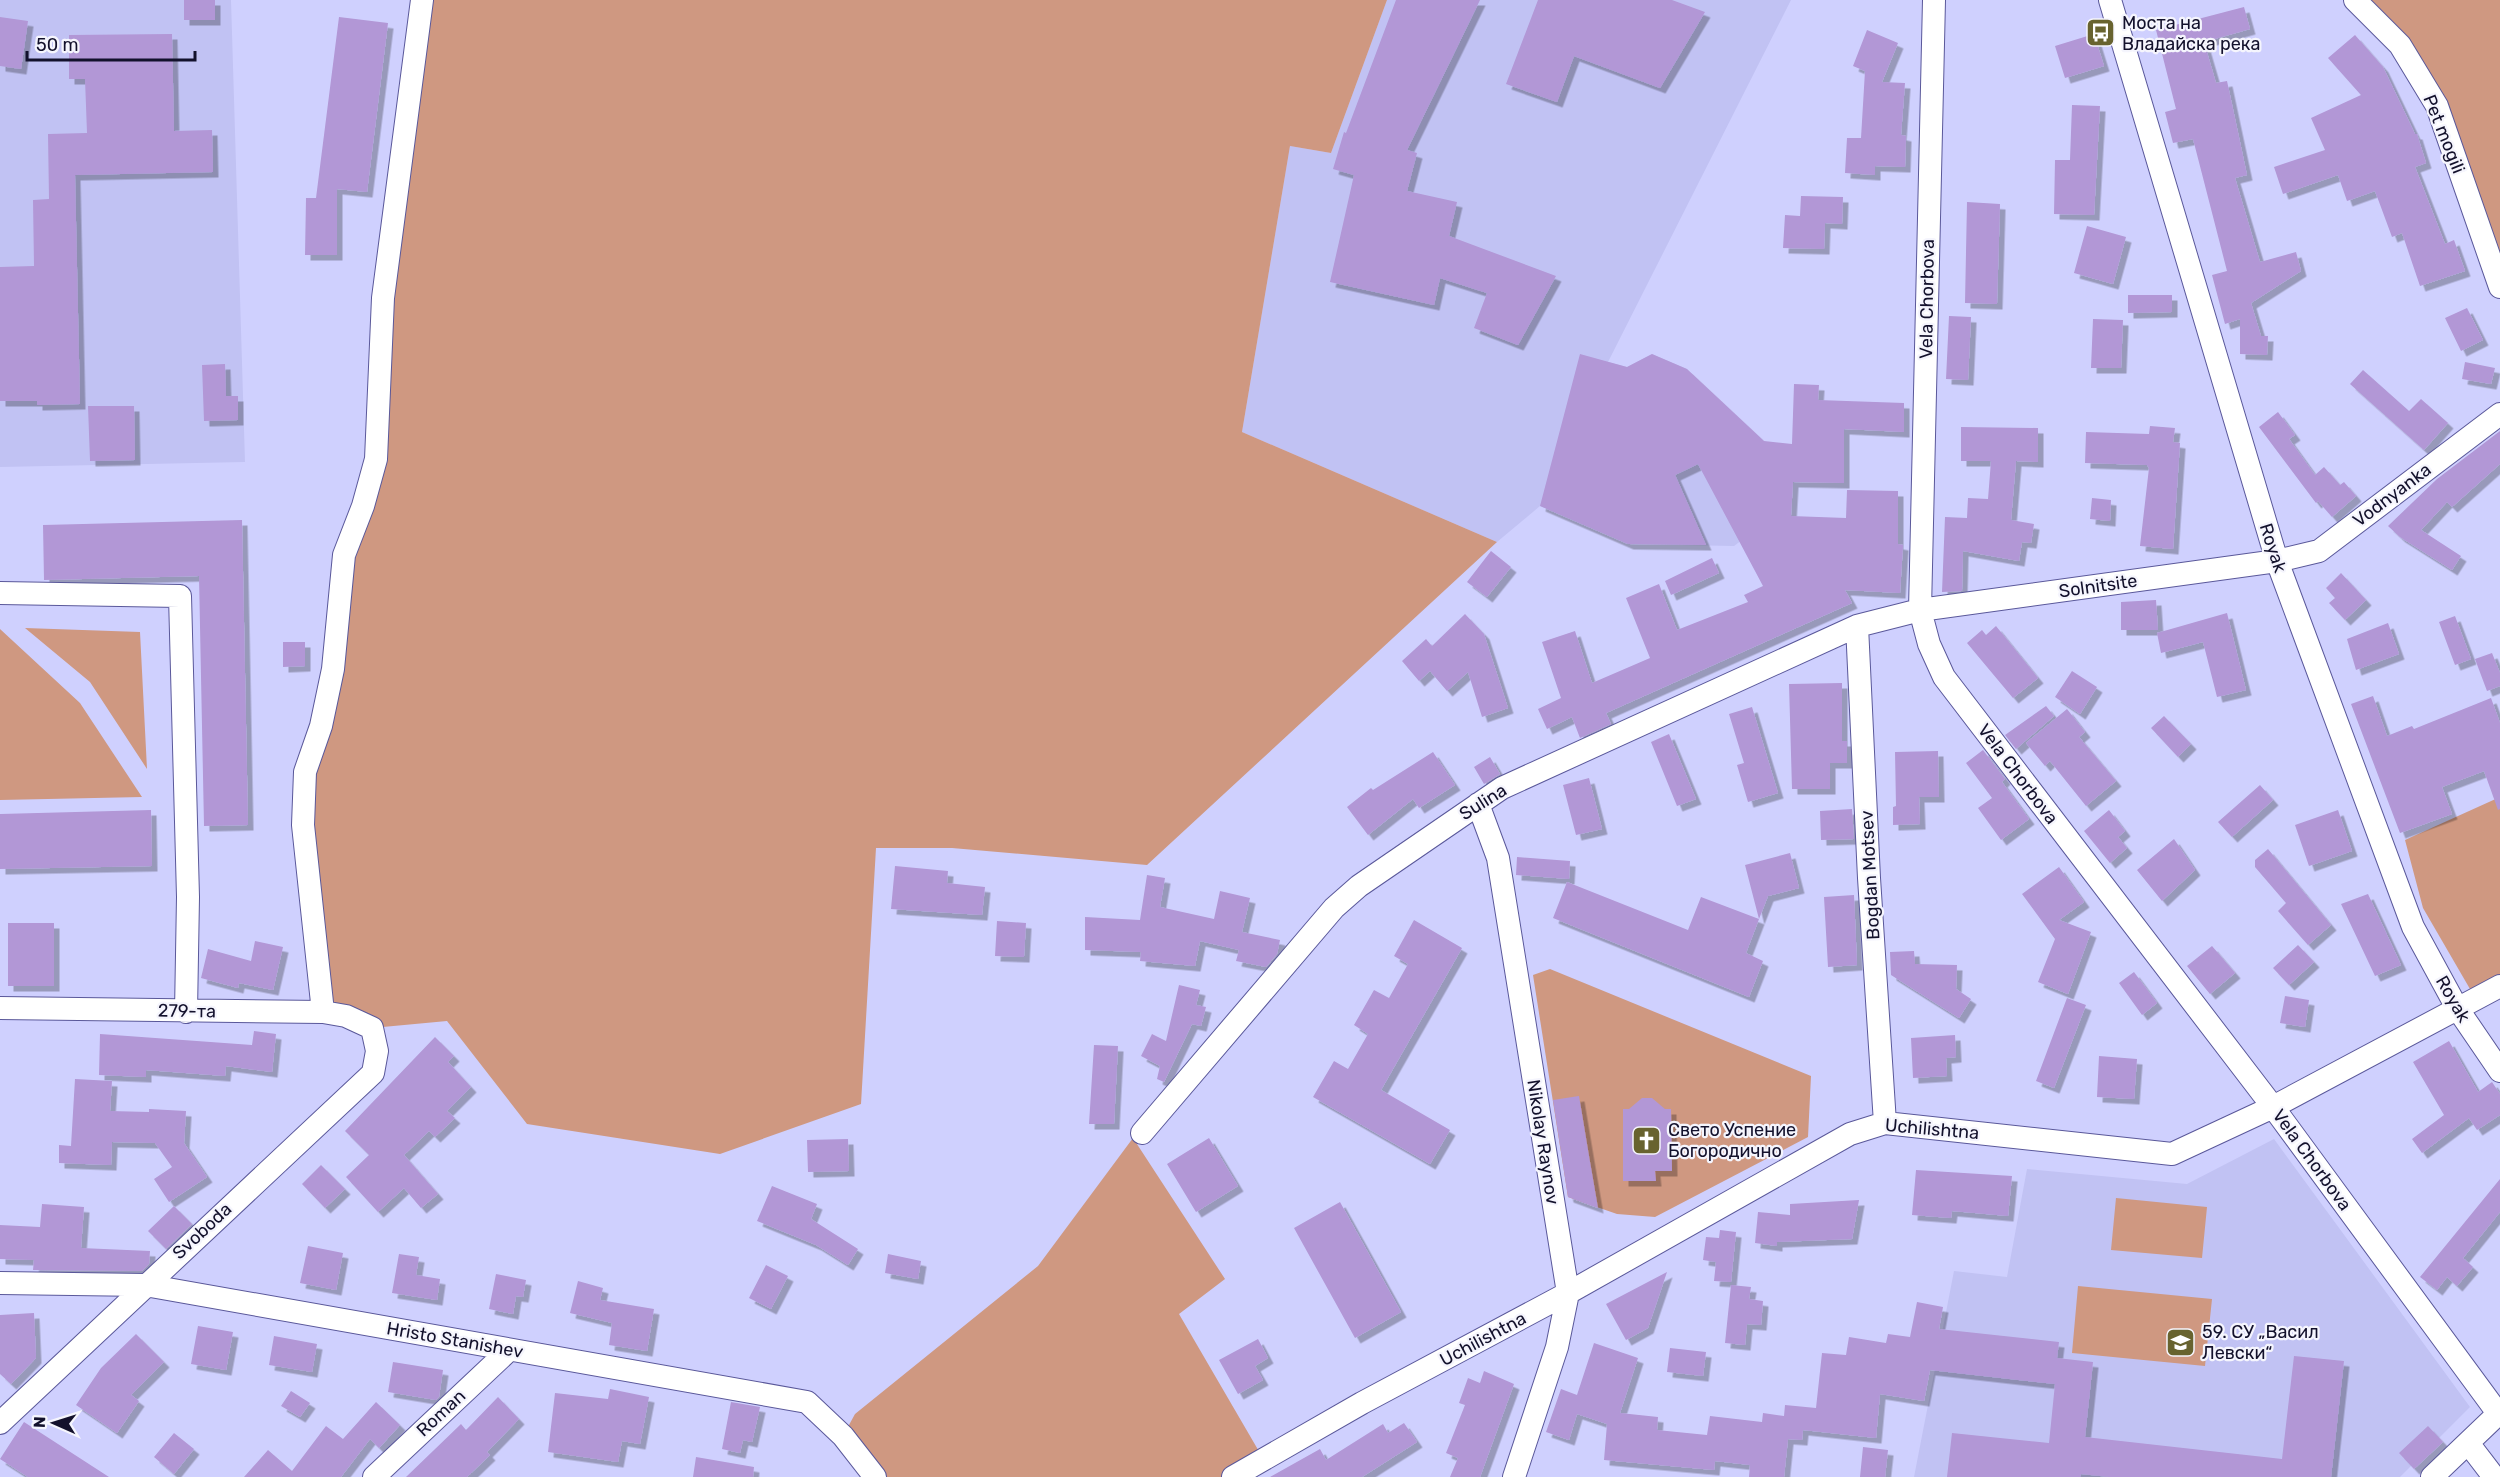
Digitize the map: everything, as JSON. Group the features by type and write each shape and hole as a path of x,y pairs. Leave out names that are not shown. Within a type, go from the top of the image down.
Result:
{"street":[{"path":"323,1012 303,825 305,772 321,726 333,669 344,555 363,506 376,459 383,298 422,0"},
{"name":"Vela Chorbova","path":"1934,0 1920,610 1929,644 1944,677 2273,1107 2499,1415"},
{"name":"Royak","path":"2110,0 2277,561 2414,927 2457,1008 2500,1071"},
{"name":"Pet mogili","path":"2355,0 2400,45 2437,106 2500,287"},
{"name":"Vodnyanka","path":"2277,561 2319,551 2500,414"},
{"name":"Solnitsite","path":"1920,610 2277,561"},
{"path":"0,593 180,596 188,897 186,1011"},
{"name":"Sulina","path":"1142,1133 1334,908 1359,886 1478,804 1502,788 1857,626 1920,610"},
{"name":"Bogdan Motsev","path":"1857,626 1869,878 1885,1123"},
{"name":"Nikolay Raynov","path":"1478,804 1498,858 1568,1293 1557,1347 1514,1477"},
{"name":"Uchilishtna","path":"1233,1477 1362,1403 1568,1293 1850,1134 1885,1123 2172,1154 2273,1107 2500,986"},
{"name":"279-та","path":"0,1008 323,1012 346,1016 372,1028"},
{"name":"Svoboda","path":"0,1423 373,1073 377,1051 372,1028"},
{"name":"Hristo Stanishev","path":"0,1283 145,1285 807,1402 843,1436 875,1477"},
{"name":"Roman","path":"374,1477 509,1350"},
{"path":"2432,1477 2499,1415"},
{"path":"2468,1443 2494,1477"}],"shaded area":[{"path":"0,0 231,0 245,462 0,467"},
{"path":"422,0 1387,0 1331,153 1290,146 1242,432 1497,542 1147,865 952,848 876,848 861,1104 720,1154 527,1124 447,1021 372,1028 323,1012 303,825 363,506"},
{"path":"1387,0 1791,0 1608,362 1627,367 1652,354 1687,369 1766,522 1734,546 1628,544 1540,506 1497,542 1242,432 1290,146 1331,153"},
{"path":"2355,0 2500,0 2500,287 2437,106"},
{"path":"25,628 140,632 147,769 90,682"},
{"path":"0,629 80,703 142,797 0,800"},
{"path":"2500,797 2500,975 2470,989 2423,908 2405,840"},
{"path":"1550,969 1811,1076 1808,1137 1655,1217 1617,1214 1568,1197 1533,975"},
{"path":"1133,1138 1225,1279 1179,1314 1264,1460 1233,1477 875,1477 843,1436 855,1414 1038,1266"},
{"name":"59. СУ „Васил Левски“","path":"2274,1139 2470,1407 2400,1477 1914,1477 1954,1271 2007,1277 2027,1169 2187,1184"},
{"path":"2116,1198 2207,1207 2202,1258 2111,1250"},
{"path":"2078,1286 2212,1299 2205,1366 2072,1353"}],"building":[{"path":"184,0 215,0 215,20 184,20"},
{"path":"1396,0 1480,0 1407,150 1417,153 1407,191 1457,202 1449,236 1556,276 1518,345 1474,328 1487,293 1440,278 1434,305 1330,282 1354,175 1333,169 1344,132 1346,133"},
{"path":"1538,0 1672,0 1705,12 1660,88 1574,56 1557,102 1506,84"},
{"path":"2244,7 2250,29 2204,42 2216,83 2227,81 2247,175 2235,178 2260,262 2296,252 2301,271 2251,303 2261,336 2268,336 2267,355 2240,354 2240,319 2225,324 2212,275 2227,271 2193,139 2173,143 2165,112 2176,109 2156,30"},
{"path":"0,17 28,21 21,69 0,66"},
{"path":"339,17 388,23 367,192 337,189 337,255 305,255 306,198 316,198"},
{"path":"1867,30 1898,43 1882,82 1905,83 1901,135 1906,136 1905,167 1875,166 1875,175 1845,173 1847,138 1861,138 1865,71 1853,66"},
{"path":"172,34 174,131 212,130 213,172 75,175 80,404 37,405 37,401 0,401 0,267 34,266 33,200 49,199 48,134 87,133 85,79 69,79 69,35"},
{"path":"2094,34 2104,66 2065,78 2055,46"},
{"path":"2355,35 2383,67 2417,134 2426,163 2415,167 2445,244 2454,240 2465,271 2420,286 2402,233 2392,237 2375,191 2347,201 2338,175 2283,194 2274,167 2325,150 2311,118 2361,95 2328,58"},
{"path":"2072,105 2100,106 2094,215 2054,214 2055,160 2070,160"},
{"path":"1801,196 1843,197 1842,224 1825,223 1824,249 1783,248 1785,215 1800,216"},
{"path":"1967,202 2000,204 1997,304 1965,303"},
{"path":"2087,226 2126,237 2113,284 2074,273"},
{"path":"2128,295 2172,295 2172,312 2128,313"},
{"path":"2467,308 2483,340 2461,351 2445,318"},
{"path":"1949,316 1971,317 1968,380 1946,379"},
{"path":"2093,319 2123,320 2121,368 2091,368"},
{"path":"1580,354 1627,367 1652,354 1687,369 1764,441 1792,444 1794,384 1819,385 1818,400 1904,403 1904,432 1844,429 1844,483 1793,482 1791,516 1846,518 1847,490 1898,491 1898,544 1903,545 1900,593 1845,590 1852,603 1606,713 1611,724 1580,738 1572,717 1547,729 1538,709 1561,698 1542,642 1575,631 1592,683 1650,658 1626,598 1659,584 1677,630 1748,602 1744,595 1763,586 1698,464 1675,475 1706,545 1628,544 1540,506"},
{"path":"2465,362 2495,368 2491,384 2462,379"},
{"path":"225,364 226,396 238,396 238,420 204,421 202,365"},
{"path":"2363,370 2409,411 2421,399 2448,423 2424,450 2350,384"},
{"path":"88,406 134,406 135,460 90,461"},
{"path":"2278,412 2295,435 2289,439 2315,475 2324,467 2340,485 2344,482 2356,496 2332,517 2318,501 2316,503 2259,427"},
{"path":"2150,426 2175,428 2173,442 2180,443 2173,549 2140,546 2149,468 2147,465 2085,463 2086,432 2149,434"},
{"path":"1961,427 2038,428 2038,462 2016,461 2011,520 2034,524 2031,543 2022,542 2019,561 1963,551 1962,591 1942,592 1945,517 1967,518 1968,498 1988,499 1991,461 1961,461"},
{"path":"2500,431 2500,464 2452,507 2447,502 2421,530 2461,556 2452,570 2400,537 2388,526 2437,479"},
{"path":"2092,498 2111,500 2110,521 2090,519"},
{"path":"242,520 248,825 204,826 199,576 44,580 43,525"},
{"path":"1491,551 1511,567 1487,597 1467,582"},
{"path":"1712,558 1719,573 1671,595 1665,581"},
{"path":"2341,573 2366,600 2345,620 2329,603 2335,598 2326,588"},
{"path":"2156,600 2158,630 2121,630 2121,602"},
{"path":"2227,613 2246,690 2217,697 2203,642 2161,653 2157,633"},
{"path":"1465,614 1484,634 1508,708 1482,717 1468,672 1447,691 1430,671 1419,681 1402,661 1426,639 1432,646"},
{"path":"2455,616 2471,659 2455,665 2439,622"},
{"path":"2388,623 2399,654 2356,670 2347,639"},
{"path":"1996,626 2038,678 2013,698 1967,643 1982,630 1986,635"},
{"path":"283,642 305,642 305,666 283,667"},
{"path":"2492,653 2500,673 2500,686 2487,691 2475,659"},
{"path":"2072,671 2097,687 2080,714 2055,697"},
{"path":"1842,683 1842,741 1847,741 1847,763 1830,763 1830,789 1792,789 1789,684"},
{"path":"2373,696 2387,736 2412,726 2414,729 2491,698 2500,723 2500,809 2498,810 2484,771 2442,787 2452,814 2400,833 2351,704"},
{"path":"2046,706 2054,716 2016,749 2005,735"},
{"path":"1752,707 1778,793 1748,802 1737,765 1744,763 1729,714"},
{"path":"2067,709 2085,732 2079,737 2116,781 2086,806 2050,761 2045,766 2026,743"},
{"path":"2164,716 2191,744 2178,757 2151,728"},
{"path":"1669,734 1696,799 1677,806 1651,742"},
{"path":"1983,750 2005,779 2002,782 2029,819 2001,840 1978,808 1992,798 1966,763"},
{"path":"1938,751 1939,797 1919,797 1920,824 1893,825 1893,807 1896,806 1895,752"},
{"path":"1433,752 1455,785 1419,808 1413,799 1368,835 1347,807 1371,788 1373,790"},
{"path":"1490,757 1500,774 1484,784 1474,767"},
{"path":"1589,778 1602,829 1576,835 1563,785"},
{"path":"2260,785 2273,800 2232,837 2218,822"},
{"path":"1852,809 1854,839 1821,840 1820,811"},
{"path":"151,810 152,866 0,869 0,814"},
{"path":"2109,810 2125,831 2118,837 2127,848 2110,863 2084,831"},
{"path":"2338,810 2352,851 2309,866 2295,825"},
{"path":"2174,839 2195,870 2162,901 2137,870"},
{"path":"2268,849 2331,925 2308,945 2278,911 2286,903 2255,867 2255,860"},
{"path":"1790,853 1799,888 1768,896 1759,919 1745,865"},
{"path":"1517,857 1570,861 1569,879 1516,875"},
{"path":"895,866 948,871 947,883 985,887 982,915 891,909"},
{"path":"2059,867 2084,902 2059,920 2091,932 2068,994 2038,982 2055,939 2022,894"},
{"path":"1147,875 1165,878 1160,907 1214,919 1220,891 1250,898 1242,932 1280,940 1277,954 1266,967 1236,961 1239,950 1200,941 1195,966 1140,961 1141,952 1085,950 1085,917 1140,920"},
{"path":"1567,882 1688,930 1701,897 1759,919 1746,953 1763,961 1749,997 1553,918"},
{"path":"2368,894 2401,965 2375,976 2341,904"},
{"path":"1854,895 1857,965 1828,967 1824,897"},
{"path":"1414,920 1462,948 1381,1090 1450,1130 1430,1164 1313,1097 1334,1061 1348,1069 1368,1034 1354,1025 1374,990 1389,998 1408,964 1394,956"},
{"path":"997,921 1026,923 1024,957 995,956"},
{"path":"8,923 54,923 54,986 8,986"},
{"path":"255,941 283,947 273,990 239,983 238,988 201,978 208,949 251,961"},
{"path":"2298,945 2314,962 2289,985 2273,968"},
{"path":"2212,946 2235,973 2210,994 2187,966"},
{"path":"1914,951 1915,964 1957,965 1956,989 1971,999 1959,1018 1891,975 1890,952"},
{"path":"2134,972 2157,1003 2142,1015 2119,983"},
{"path":"1179,985 1200,990 1196,1005 1206,1007 1201,1026 1192,1024 1164,1082 1157,1079 1160,1066 1141,1056 1152,1034 1166,1041"},
{"path":"2285,996 2309,1000 2305,1027 2280,1023"},
{"path":"2067,998 2086,1005 2054,1088 2036,1081"},
{"path":"254,1031 276,1034 272,1072 226,1066 225,1076 146,1070 146,1077 99,1075 100,1034 252,1045"},
{"path":"1955,1035 1956,1057 1946,1058 1947,1076 1913,1078 1911,1038"},
{"path":"435,1037 454,1056 448,1062 471,1087 447,1111 455,1118 435,1137 429,1131 404,1155 438,1194 421,1208 404,1188 378,1212 346,1177 369,1155 345,1131"},
{"path":"2449,1041 2478,1092 2492,1082 2500,1094 2500,1115 2477,1130 2469,1118 2422,1153 2412,1139 2444,1115 2413,1062"},
{"path":"1094,1045 1118,1046 1114,1124 1089,1124"},
{"path":"2099,1056 2137,1059 2134,1099 2097,1097"},
{"path":"75,1079 112,1081 110,1111 149,1112 149,1109 186,1111 184,1143 207,1177 169,1202 154,1179 172,1167 155,1143 112,1142 111,1165 59,1163 59,1145 71,1146"},
{"path":"1579,1096 1598,1208 1568,1197 1553,1100"},
{"name":"Свето Успение Богородично","path":"1642,1098 1652,1098 1665,1109 1671,1109 1672,1171 1655,1171 1656,1181 1623,1181 1623,1109 1629,1109"},
{"path":"1209,1138 1238,1186 1196,1212 1167,1164"},
{"path":"848,1139 849,1171 808,1172 807,1140"},
{"path":"321,1165 345,1189 325,1208 302,1184"},
{"path":"1916,1170 2012,1176 2008,1216 1952,1211 1951,1218 1912,1215"},
{"path":"2500,1179 2500,1212 2463,1258 2473,1267 2457,1286 2447,1277 2437,1290 2420,1277"},
{"path":"772,1186 817,1204 811,1219 858,1249 848,1265 816,1245 757,1221"},
{"path":"1859,1200 1852,1239 1777,1242 1777,1246 1755,1243 1758,1212 1790,1215 1790,1204"},
{"path":"1340,1202 1401,1312 1355,1338 1294,1228"},
{"path":"42,1204 84,1207 81,1248 150,1251 149,1264 142,1271 33,1270 34,1260 0,1259 0,1225 40,1227"},
{"path":"174,1206 192,1224 166,1249 148,1231"},
{"path":"1720,1230 1736,1232 1731,1282 1714,1281 1716,1262 1703,1260 1706,1237 1719,1238"},
{"path":"308,1246 343,1253 336,1290 300,1283"},
{"path":"399,1254 419,1257 416,1275 440,1279 437,1300 392,1293"},
{"path":"888,1254 921,1261 918,1279 885,1273"},
{"path":"766,1265 788,1276 771,1309 749,1298"},
{"path":"1667,1272 1648,1328 1626,1340 1606,1304"},
{"path":"496,1274 526,1280 523,1297 516,1296 513,1314 489,1309"},
{"path":"578,1281 603,1288 600,1300 654,1309 647,1351 609,1345 612,1323 570,1313"},
{"path":"1731,1285 1751,1287 1749,1299 1763,1301 1761,1325 1747,1324 1745,1345 1725,1343"},
{"path":"1917,1302 1943,1307 1939,1329 2059,1342 2057,1358 2093,1362 2085,1437 2282,1459 2294,1356 2344,1361 2331,1477 2110,1477 2081,1474 2080,1477 1947,1477 1952,1433 2049,1443 2055,1384 1930,1370 1924,1401 1880,1394 1876,1438 1803,1430 1802,1440 1788,1439 1784,1477 1749,1477 1750,1465 1715,1461 1714,1470 1604,1460 1607,1424 1577,1414 1569,1440 1546,1432 1561,1389 1577,1395 1594,1343 1638,1358 1620,1413 1658,1417 1657,1430 1707,1435 1710,1416 1762,1422 1763,1413 1784,1416 1785,1405 1816,1408 1822,1353 1846,1355 1849,1337 1886,1343 1888,1334 1910,1337"},
{"path":"34,1313 36,1358 11,1384 0,1374 0,1315"},
{"path":"198,1326 233,1332 226,1370 191,1364"},
{"path":"136,1334 164,1362 131,1395 139,1401 117,1433 76,1405 101,1368"},
{"path":"274,1336 317,1344 312,1372 269,1365"},
{"path":"1258,1339 1268,1358 1255,1366 1263,1380 1238,1394 1219,1360"},
{"path":"1670,1348 1706,1352 1703,1376 1667,1372"},
{"path":"393,1362 443,1370 439,1397 436,1400 388,1392"},
{"path":"1484,1371 1514,1384 1480,1477 1450,1477 1458,1458 1446,1453 1465,1405 1459,1403 1468,1378 1480,1383"},
{"path":"610,1389 649,1397 640,1444 622,1441 618,1462 548,1452 555,1393 608,1399"},
{"path":"291,1391 310,1403 300,1417 281,1406"},
{"path":"498,1397 519,1419 487,1452 490,1455 467,1477 406,1477 461,1424 466,1430"},
{"path":"376,1402 400,1425 379,1448 370,1439 341,1477 244,1477 268,1450 292,1471 326,1426 343,1439"},
{"path":"731,1402 760,1407 752,1442 743,1440 740,1453 722,1449"},
{"path":"24,1422 109,1477 28,1477 0,1459"},
{"path":"1404,1423 1417,1442 1362,1477 1270,1477 1320,1449 1326,1460 1383,1424 1388,1433"},
{"path":"2428,1426 2443,1442 2414,1469 2399,1453"},
{"path":"174,1433 194,1449 174,1474 154,1457"},
{"path":"1863,1447 1888,1450 1885,1477 1860,1477"},
{"path":"696,1457 754,1467 753,1477 693,1477"}],"place":[{"name":"Моста на Владайска река","path":"2101,33"},
{"name":"Свето Успение Богородично","path":"1647,1140"},
{"name":"59. СУ „Васил Левски“","path":"2181,1342"}]}
